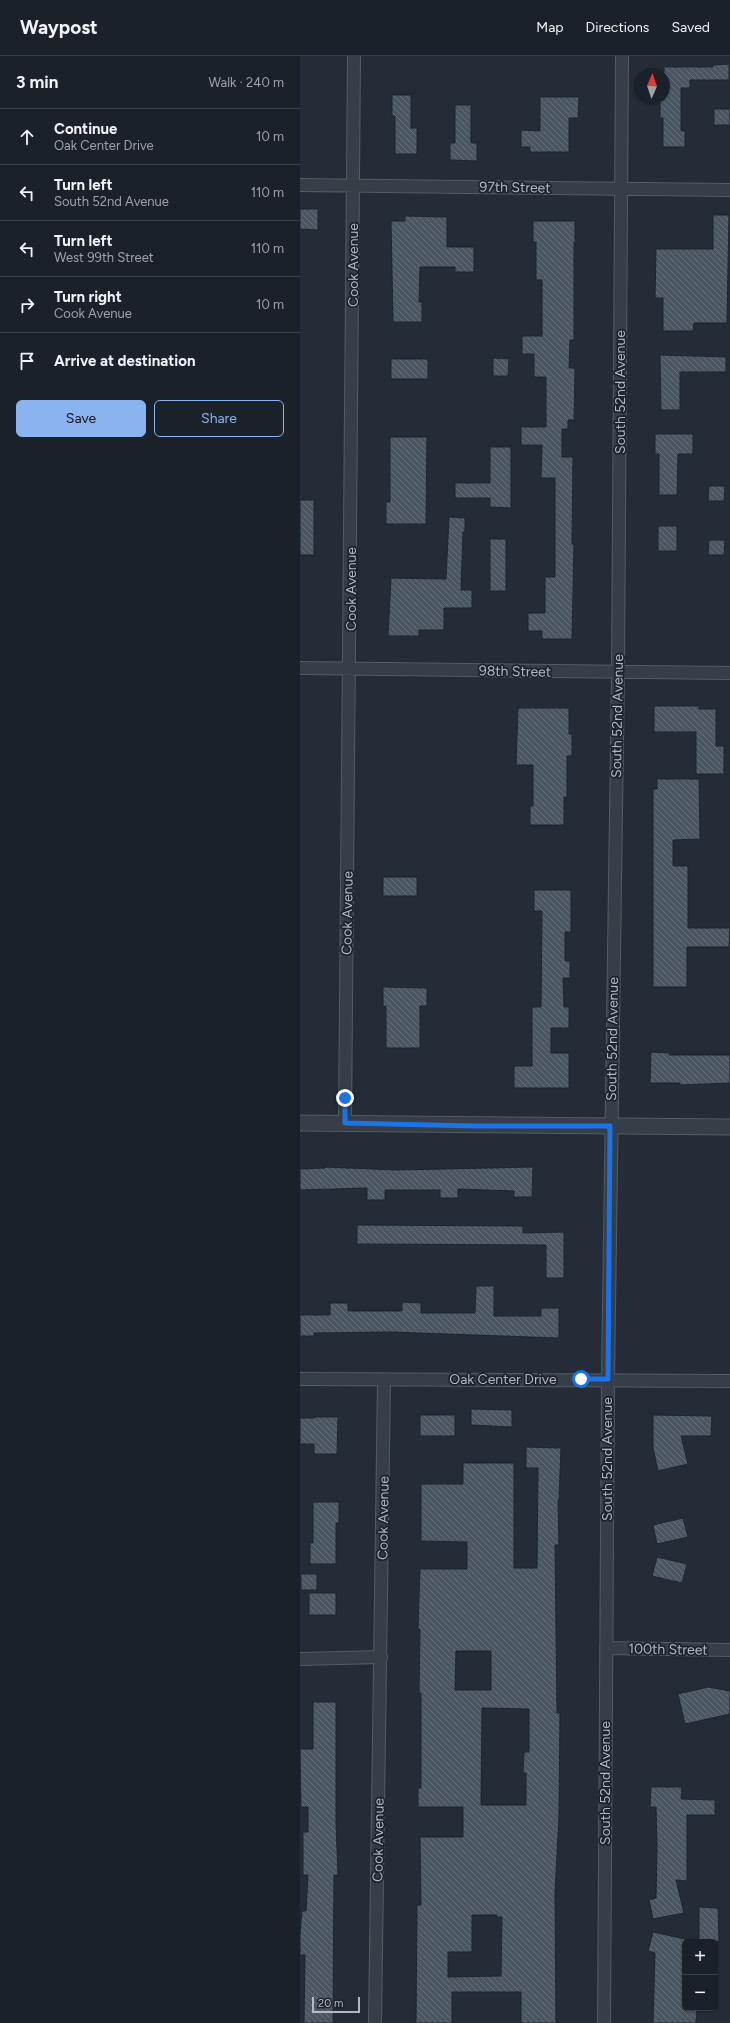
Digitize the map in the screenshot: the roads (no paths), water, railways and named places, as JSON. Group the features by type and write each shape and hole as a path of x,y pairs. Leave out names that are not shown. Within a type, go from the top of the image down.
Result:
{"street":[{"name":"Cook Avenue","path":"345,1123 354,56"},
{"name":"South 52nd Avenue","path":"604,2023 610,1126 618,672 622,56"},
{"name":"97th Street","path":"300,184 730,190"},
{"name":"98th Street","path":"300,668 730,673"},
{"path":"300,1123 475,1126 730,1127"},
{"name":"Oak Center Drive","path":"300,1379 608,1379 730,1381"},
{"name":"Cook Avenue","path":"375,2023 382,1657 384,1380"},
{"name":"100th Street","path":"606,1648 730,1650"},
{"path":"300,1659 382,1657"}]}
